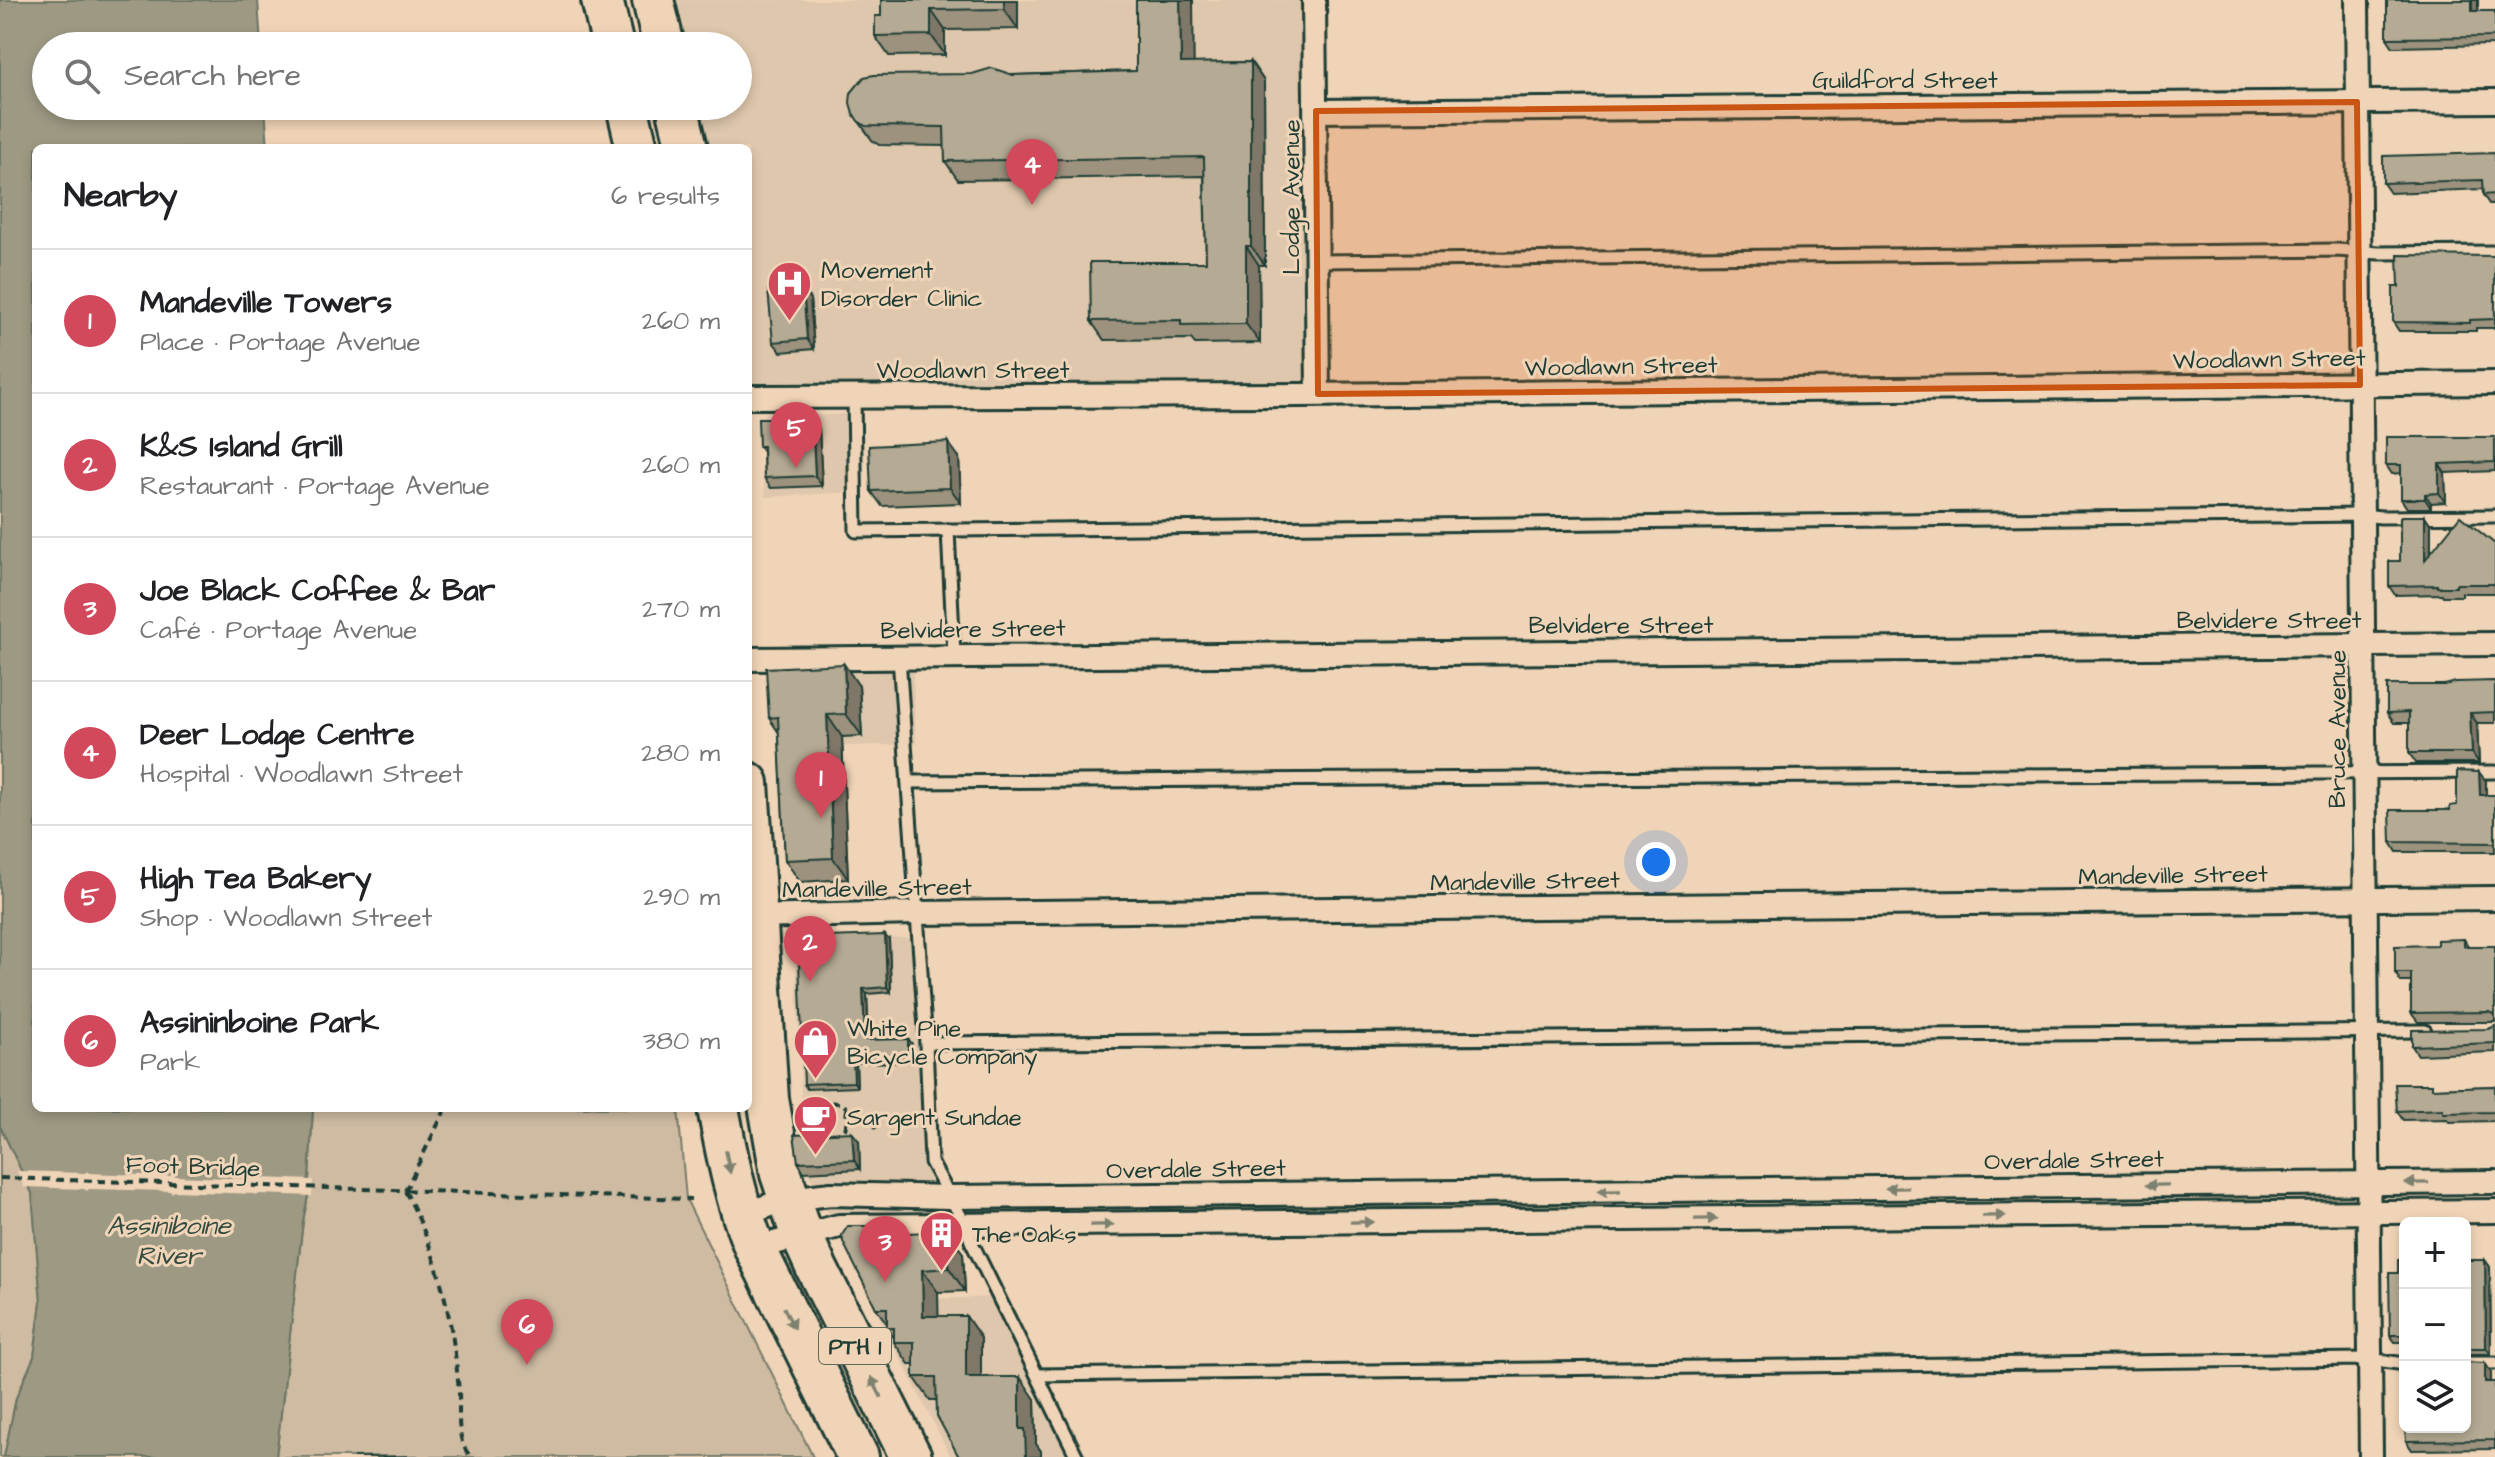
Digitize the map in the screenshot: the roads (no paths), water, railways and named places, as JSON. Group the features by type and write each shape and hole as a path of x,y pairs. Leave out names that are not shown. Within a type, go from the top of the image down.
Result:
{"highway":[{"path":"602,0 610,32"},
{"path":"653,0 661,32"},
{"path":"630,120 636,144"},
{"path":"680,120 686,144"},
{"name":"PTH 1","path":"752,890 768,1099 781,1174 795,1217 911,1457"},
{"name":"PTH 1","path":"719,1112 731,1176 748,1232 858,1457"}],"street":[{"name":"Lodge Avenue","path":"1314,0 1318,394"},
{"name":"Bruce Avenue","path":"2357,0 2371,1457"},
{"name":"Guildford Street","path":"1316,111 2495,101"},
{"name":"Woodlawn Street","path":"752,397 2495,383"},
{"name":"Belvidere Street","path":"752,659 2495,644"},
{"name":"Mandeville Street","path":"753,917 2495,898"},
{"name":"Overdale Street","path":"748,1232 795,1217 831,1194 950,1197 2495,1182"},
{"path":"1654,1190 1655,1220"},
{"name":"Overdale Street","path":"748,1232 795,1217 839,1226 966,1226 2495,1211"}],"lane":[{"path":"1317,261 2321,250 2495,252"},
{"path":"854,396 856,531 2495,516"},
{"path":"948,530 954,655"},
{"path":"899,656 926,1043 931,1162 966,1226 1077,1457"},
{"path":"908,782 2495,772"},
{"path":"926,1043 2433,1031"},
{"path":"1037,1375 2369,1359 2399,1364"},
{"path":"2471,1363 2495,1363"}],"water":[{"name":"Assiniboine River","path":"0,0 258,0 260,32 32,32 32,120 266,120 268,144 32,144 32,1112 313,1112 308,1196 276,1457 4,1457 16,1398 34,1357 41,1302 32,1193 0,1126"}],"place":[{"name":"Deer Lodge Centre","path":"1032,205"},
{"name":"Movement Disorder Clinic","path":"790,323"},
{"name":"High Tea Bakery","path":"796,468"},
{"name":"Mandeville Towers","path":"821,818"},
{"name":"K&S Island Grill","path":"810,982"},
{"name":"White Pine Bicycle Company","path":"816,1081"},
{"name":"Sargent Sundae","path":"816,1156"},
{"name":"The Oaks","path":"941,1273"},
{"name":"Joe Black Coffee & Bar","path":"885,1282"},
{"name":"Assininboine Park","path":"527,1365"}]}
